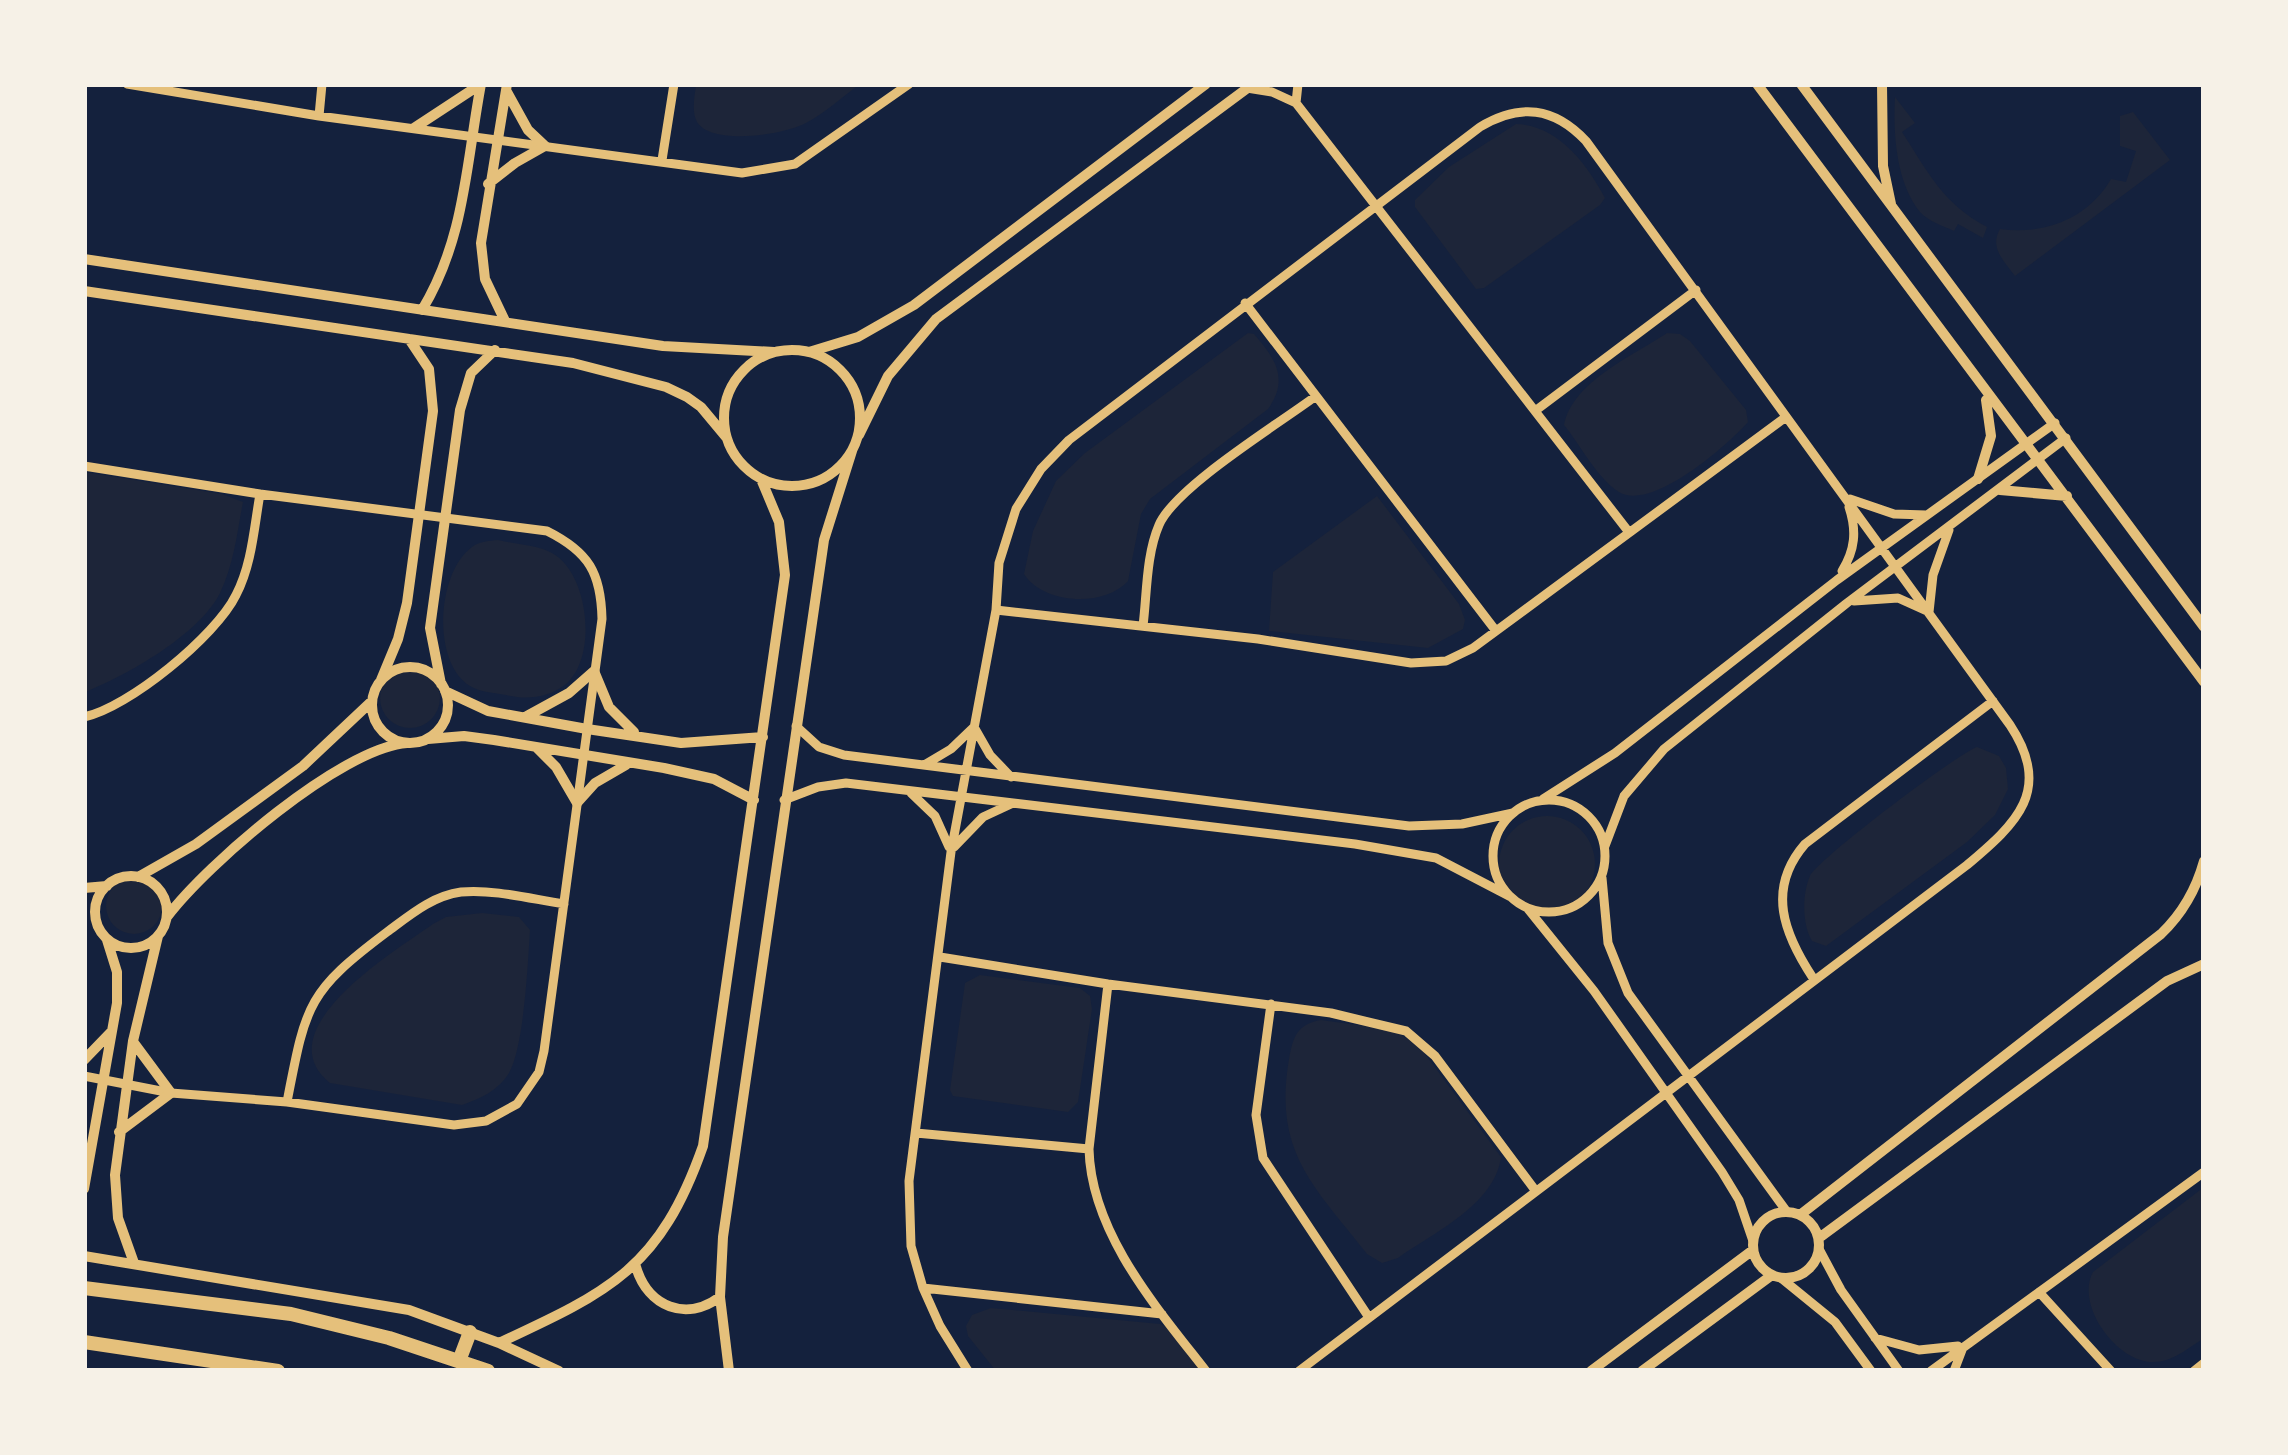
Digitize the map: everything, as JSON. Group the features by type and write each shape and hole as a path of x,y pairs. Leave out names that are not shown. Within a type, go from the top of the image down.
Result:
{"main road":[{"path":"84,1288 291,1315 389,1338 488,1371"},
{"path":"459,1361 470,1332"},
{"path":"84,1342 278,1371"}],"street":[{"path":"127,84 496,142 742,173 795,164 909,84"},
{"path":"320,116 322,84"},
{"path":"414,128 481,84"},
{"path":"422,310 456,237 481,84"},
{"path":"662,160 674,84"},
{"path":"852,451 832,474 790,487 760,479 746,468 701,407 666,387 573,363 495,350 88,291 90,261 692,350 809,352 842,344 891,320 1206,84"},
{"path":"1296,103 1298,84"},
{"path":"1757,84 2204,682"},
{"path":"1802,84 2204,627"},
{"path":"1882,84 1883,166 1892,207"},
{"path":"507,86 528,130 545,146"},
{"path":"505,321 482,261 488,184 507,86"},
{"path":"729,1371 720,1297 723,1237 824,540 852,451 888,376 937,320 1250,86 1272,92 1296,103 1628,531"},
{"path":"968,1371 922,1288 909,1224 909,1180 951,852 996,610 999,563 1016,509 1041,469 1069,440 1376,205 1495,118 1522,110 1549,113 1586,141 1993,701 2028,755 2027,798 2015,821 1966,865 1299,1371"},
{"path":"488,184 545,146"},
{"path":"1535,411 1696,290"},
{"path":"1245,303 1496,632"},
{"path":"84,888 138,877 196,844 303,766 372,701 404,621 433,388 429,369 407,336"},
{"path":"428,739 446,714 430,628 464,390 482,358 495,350"},
{"path":"726,437 726,402 733,385 757,360 774,352"},
{"path":"809,352 826,358 851,383 858,400 859,435"},
{"path":"1978,478 1991,436 1984,391"},
{"path":"1143,626 1153,547 1163,517 1182,495 1316,396"},
{"path":"996,610 1411,663 1460,656 1786,418"},
{"path":"795,724 809,740 830,752 1012,778 1408,826 1462,824 1513,813 1543,800 1615,753 1881,547 2055,423"},
{"path":"1899,1371 1841,1290 1808,1220 1793,1213 1620,978 1608,943 1602,878 1605,846 1612,821 1640,773 1689,728 2066,438"},
{"path":"84,466 547,531 590,563 601,590 602,620 538,1072 517,1103 486,1121 454,1125 287,1102 171,1093 84,1076"},
{"path":"499,1343 563,1314 636,1267 678,1207 703,1146 785,574 779,522 760,479"},
{"path":"2000,490 2067,496"},
{"path":"84,717 133,697 226,612 246,569 260,494"},
{"path":"1845,497 1894,514 1927,515"},
{"path":"1837,580 1853,548 1855,531 1845,497"},
{"path":"1929,612 1933,575 1951,525"},
{"path":"1847,603 1898,598 1929,612"},
{"path":"381,680 393,671 416,668 475,707 587,729 704,744 764,737"},
{"path":"525,717 569,693 594,671"},
{"path":"594,671 609,707 637,734"},
{"path":"372,701 380,730 407,743"},
{"path":"1813,978 1790,942 1780,906 1794,857 1993,701"},
{"path":"924,765 974,727"},
{"path":"974,727 990,755 1012,778"},
{"path":"134,1263 115,1197 118,1132 158,936 166,917 211,866 318,784 385,745 464,736 693,773 754,800"},
{"path":"535,747 556,766 577,803"},
{"path":"577,803 595,783 629,764"},
{"path":"784,800 833,783 907,790 1406,851 1458,867 1528,909 1585,979 1732,1187 1763,1269 1821,1309 1871,1371"},
{"path":"907,790 935,816 951,852"},
{"path":"1543,800 1560,800 1590,816 1605,846"},
{"path":"951,852 983,817 1012,804"},
{"path":"1509,896 1493,863 1494,844 1513,813"},
{"path":"1591,1371 1753,1245 1763,1221 1793,1213 2149,944 2177,918 2201,885 2204,861"},
{"path":"138,877 160,892 166,917"},
{"path":"1528,909 1571,908 1584,901 1602,878"},
{"path":"84,1189 114,1029 117,972 97,922 97,902 107,886"},
{"path":"287,1102 300,1033 315,997 341,967 418,909 436,899 475,891 564,904"},
{"path":"84,916 97,922"},
{"path":"107,940 133,948 158,936"},
{"path":"940,956 1373,1020 1418,1038 1535,1190"},
{"path":"1642,1371 1777,1277 1806,1271 1819,1244 2167,981 2204,964"},
{"path":"1108,984 1089,1149 1091,1176 1132,1270 1206,1371"},
{"path":"1271,1004 1256,1115 1263,1158 1368,1316"},
{"path":"84,1060 114,1029"},
{"path":"133,1041 171,1093"},
{"path":"118,1132 171,1093"},
{"path":"84,1114 95,1131"},
{"path":"916,1133 1089,1149"},
{"path":"1931,1371 2204,1172"},
{"path":"84,1256 409,1310 559,1371"},
{"path":"636,1267 641,1284 670,1306 705,1308 720,1297"},
{"path":"922,1288 1162,1314"},
{"path":"2039,1292 2111,1371"},
{"path":"1875,1338 1918,1350 1964,1345"},
{"path":"1954,1371 1964,1345"},
{"path":"1858,1352 1861,1371"},
{"path":"2194,1371 2204,1363"}],"shaded area":[{"path":"696,84 860,84 806,123 766,134 732,136 717,134 697,122"},
{"path":"1895,97 1915,123 1902,132 1948,197 1987,227 1983,238 1958,224 1954,231 1931,221 1912,200 1898,157"},
{"path":"2133,112 2170,160 2015,276 1997,248 2000,229 2033,229 2063,221 2090,205 2111,179 2126,182 2136,151 2120,146 2120,116"},
{"path":"1516,124 1558,139 1580,160 1605,198 1484,288 1476,289 1415,207 1415,200 1449,167"},
{"path":"1248,333 1254,334 1274,361 1279,379 1274,398 1268,409 1150,499 1141,514 1128,581 1105,595 1075,599 1033,584 1024,574 1033,531 1056,481 1085,453"},
{"path":"1667,333 1690,341 1746,410 1748,422 1688,473 1650,493 1633,496 1619,492 1604,479 1564,425 1579,395 1592,383"},
{"path":"84,472 222,494 243,502 229,571 210,608 160,652 85,692"},
{"path":"1377,496 1459,604 1463,629 1428,648 1269,631 1273,572"},
{"path":"498,540 552,553 565,563 581,596 583,655 566,684 545,695 521,697 474,688 457,674 449,658 443,617 451,576 472,547"},
{"path":"410,668 431,677 440,698 431,719 410,728 389,719 380,698 389,677"},
{"path":"1977,747 1999,756 2006,768 2008,789 1995,815 1967,842 1826,946 1812,941 1804,909 1810,876 1889,808"},
{"path":"1547,816 1581,830 1595,864 1581,898 1547,912 1513,898 1499,864 1513,830"},
{"path":"134,878 154,886 162,906 154,926 134,934 114,926 106,906 114,886"},
{"path":"482,913 519,917 530,930 522,1025 505,1079 462,1105 330,1083 314,1062 313,1040 342,994 433,924 446,917"},
{"path":"980,975 1080,988 1090,996 1078,1102 1068,1112 953,1096 950,1090 965,983"},
{"path":"1321,1020 1393,1030 1420,1047 1501,1157 1488,1189 1476,1203 1398,1258 1382,1263 1367,1254 1330,1208 1293,1144 1286,1092 1291,1051 1301,1028"},
{"path":"2204,1187 2204,1338 2167,1360 2139,1359 2113,1342 2094,1315 2089,1285 2093,1272"},
{"path":"991,1308 1160,1324 1171,1329 1203,1371 996,1371 968,1336 966,1326 972,1315"}]}
